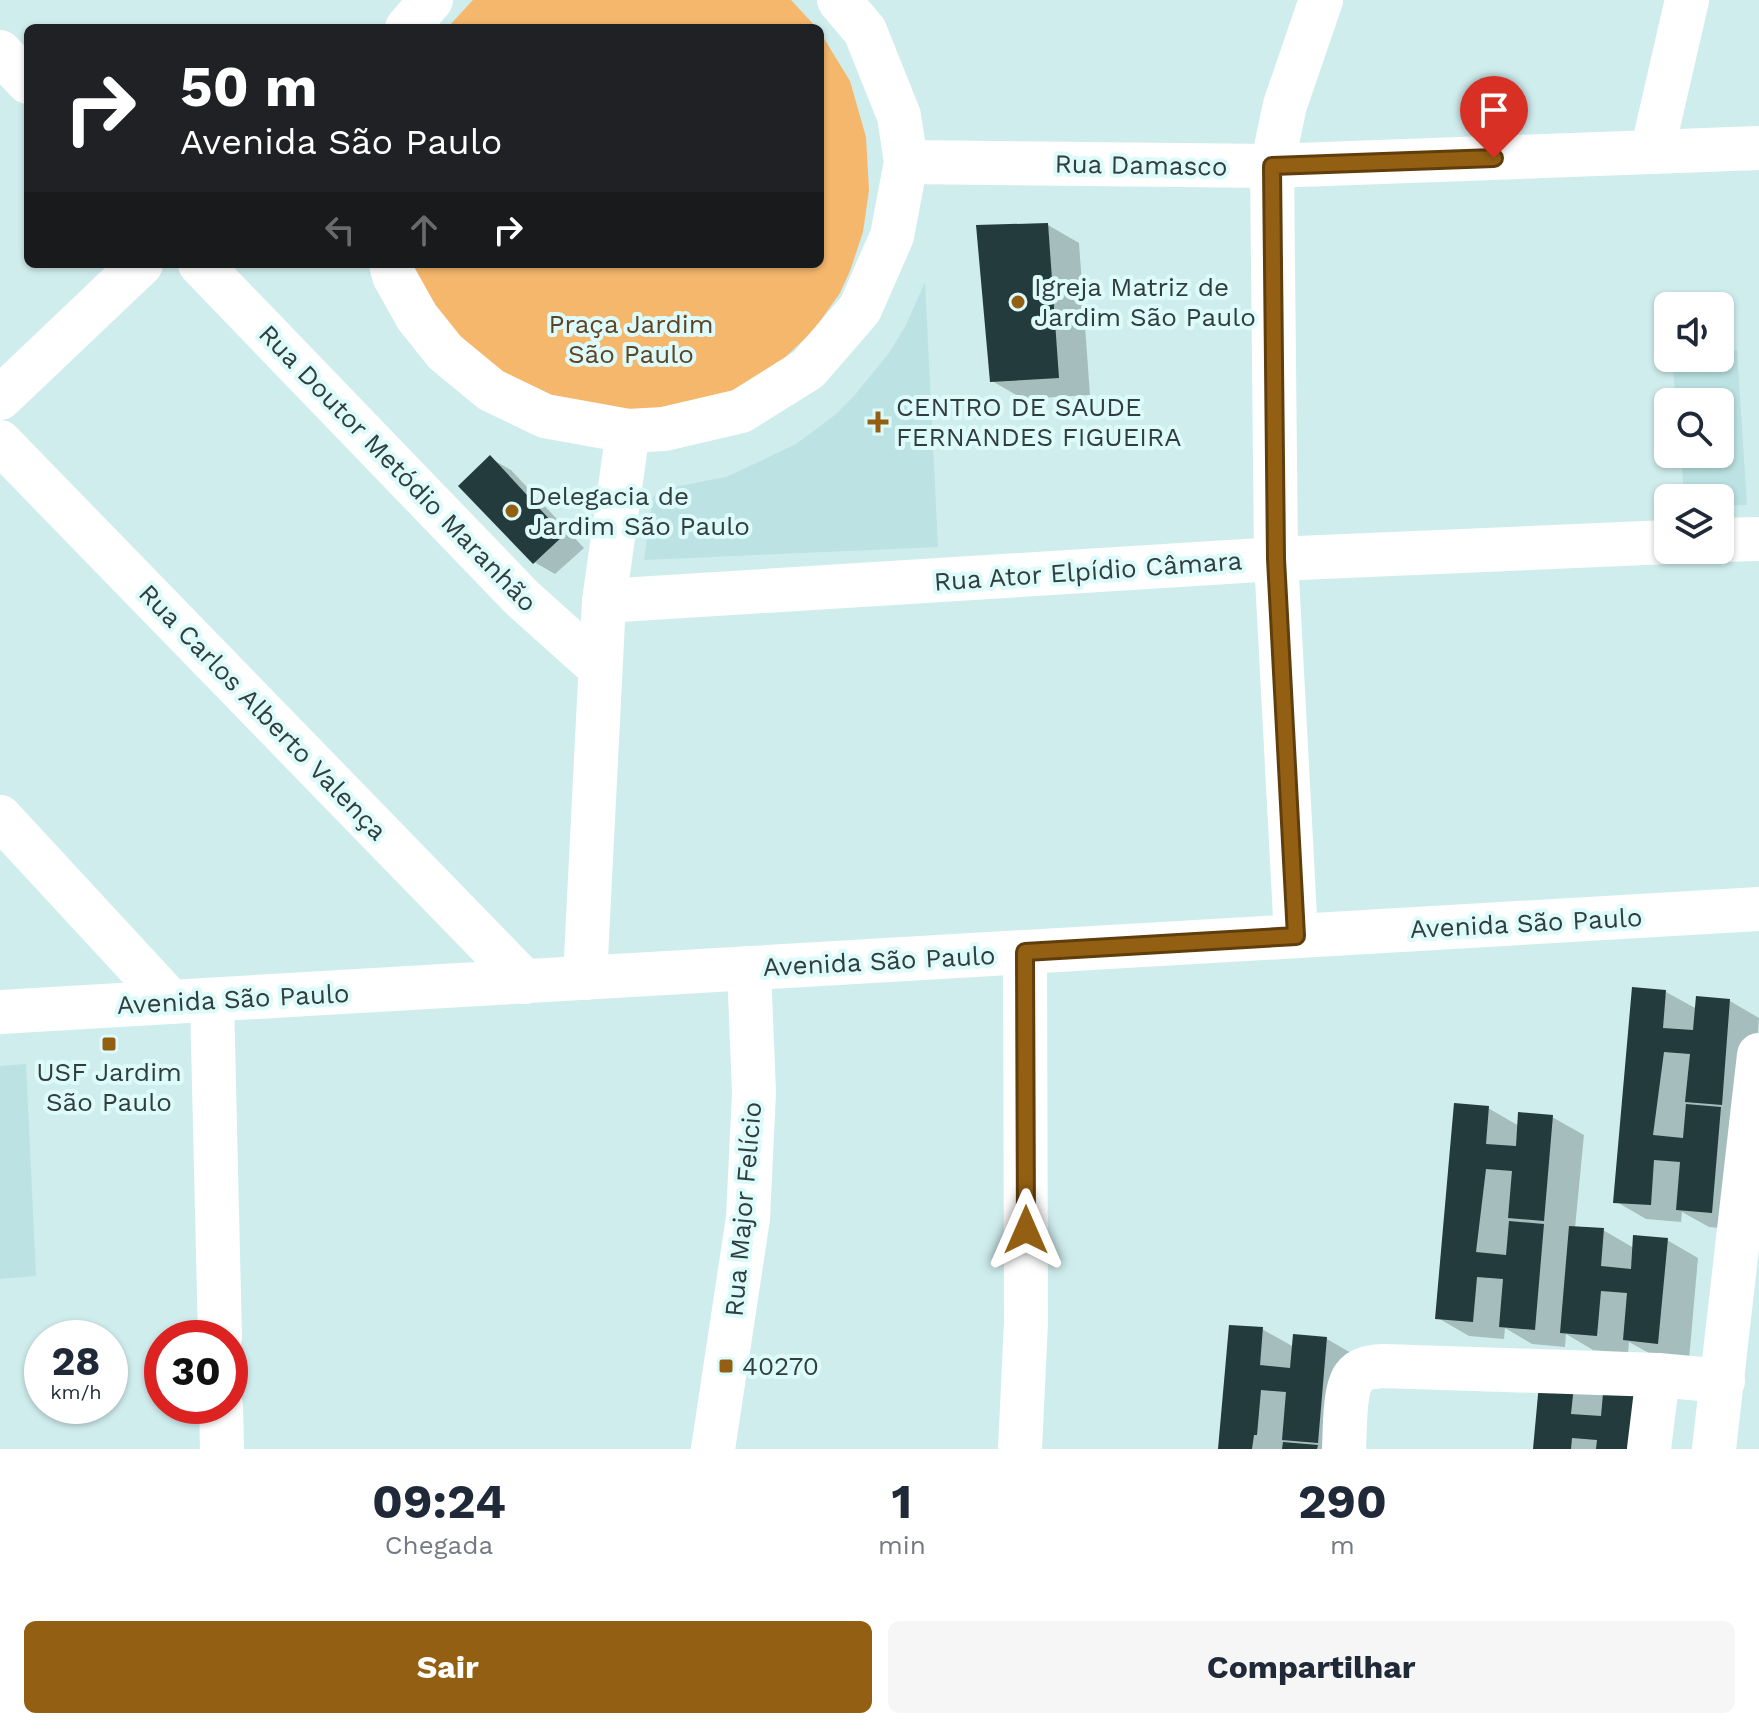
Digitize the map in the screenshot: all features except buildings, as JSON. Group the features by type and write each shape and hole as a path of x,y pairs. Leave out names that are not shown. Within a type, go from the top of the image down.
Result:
{"street":[{"path":"410,24 431,0"},
{"path":"392,268 417,317 445,352 491,390 545,416 628,431 664,429 741,411 808,369 860,309 892,236 906,162 899,116 865,31 839,0"},
{"path":"1296,936 1276,559 1272,166 1285,105 1321,0"},
{"path":"1652,152 1687,0"},
{"path":"0,52 24,78"},
{"name":"Rua Damasco","path":"906,162 1272,166 1759,148"},
{"path":"0,398 137,268"},
{"name":"Rua Doutor Metódio Maranhão","path":"204,268 522,598 600,668"},
{"path":"585,978 604,601 628,431"},
{"name":"Rua Carlos Alberto Valença","path":"0,442 525,982"},
{"path":"1734,540 1759,539"},
{"name":"Rua Ator Elpídio Câmara","path":"604,601 1276,559 1654,543"},
{"path":"0,817 191,1001 218,1320"},
{"name":"Avenida São Paulo","path":"0,1012 1759,909"},
{"path":"1020,1449 1026,1322 1025,952"},
{"name":"Rua Major Felício","path":"713,1449 748,1218 754,1093 749,968"},
{"path":"1714,1449 1759,1055"},
{"path":"1344,1449 1349,1392 1354,1377 1366,1367 1658,1375 1723,1381"},
{"path":"1649,1449 1658,1375"},
{"path":"221,1424 222,1449"}],"shaded area":[{"name":"CENTRO DE SAUDE FERNANDES FIGUEIRA","path":"925,282 938,547 644,560 653,497 663,489 726,477 796,444 835,415 889,353 906,325"},
{"path":"1734,350 1737,350 1747,505 1734,505 1734,484 1683,484 1682,468 1734,468 1734,388 1675,388 1673,372 1734,372"},
{"path":"26,1064 36,1276 0,1279 0,1066"}],"green space":[{"path":"473,0 791,0 813,24 451,24"},
{"name":"Praça Jardim São Paulo","path":"824,39 850,81 866,137 869,190 863,232 840,293 813,331 780,362 727,394 627,414 523,388 449,329 413,268 824,268"}],"place":[{"name":"Igreja Matriz de Jardim São Paulo","path":"1018,302"},
{"name":"CENTRO DE SAUDE FERNANDES FIGUEIRA","path":"878,422"},
{"name":"Delegacia de Jardim São Paulo","path":"512,511"},
{"name":"USF Jardim São Paulo","path":"109,1044"},
{"name":"40270","path":"726,1366"}],"route":[{"path":"1026,1230 1025,952 1296,936 1276,559 1272,166 1494,158"}]}
